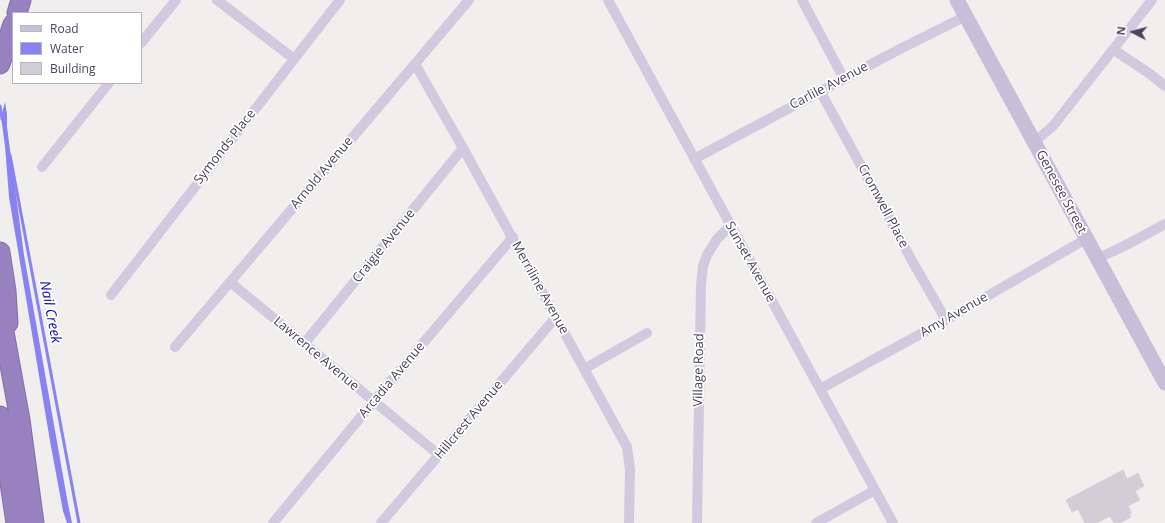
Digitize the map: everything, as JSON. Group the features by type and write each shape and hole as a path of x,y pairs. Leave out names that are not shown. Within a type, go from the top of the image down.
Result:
{"highway":[{"path":"16,12 21,0"},
{"path":"0,64 12,27"},
{"path":"0,252 6,291 10,366"},
{"path":"0,310 20,420 34,523"},
{"path":"0,416 16,523"}],"main road":[{"name":"Genesee Street","path":"958,0 1165,383"}],"street":[{"path":"142,42 176,0"},
{"path":"217,0 294,58"},
{"name":"Symonds Place","path":"110,295 340,0"},
{"name":"Arnold Avenue","path":"175,347 469,0"},
{"name":"Sunset Avenue","path":"608,0 893,523"},
{"path":"802,0 844,79"},
{"path":"1034,142 1053,126 1151,1"},
{"name":"Carlile Avenue","path":"694,159 896,51 966,16"},
{"path":"1114,50 1165,86"},
{"name":"Merriline Avenue","path":"414,64 463,148 627,447 630,469 629,523"},
{"path":"42,167 107,84"},
{"name":"Cromwell Place","path":"820,91 946,320"},
{"name":"Craigie Avenue","path":"304,344 463,148"},
{"path":"1097,259 1165,224"},
{"name":"Village Road","path":"697,523 701,286 703,266 707,255 717,239 730,226"},
{"name":"Arcadia Avenue","path":"273,523 512,237"},
{"name":"Amy Avenue","path":"820,389 946,320 1086,239"},
{"name":"Lawrence Avenue","path":"230,282 439,455"},
{"name":"Hillcrest Avenue","path":"382,523 556,317"},
{"path":"584,368 647,333"},
{"path":"816,523 875,490"}],"water":[{"path":"5,102 24,255 72,523 67,523 63,511 9,197 1,117"}],"building":[{"path":"1123,470 1127,479 1138,473 1144,486 1135,491 1140,500 1128,506 1132,513 1129,514 1131,517 1120,523 1114,523 1110,516 1097,523 1085,523 1078,509 1072,512 1066,500"}],"waterway":[{"name":"Nail Creek","path":"0,106 2,119"},
{"name":"Nail Creek","path":"10,155 79,523"}]}
